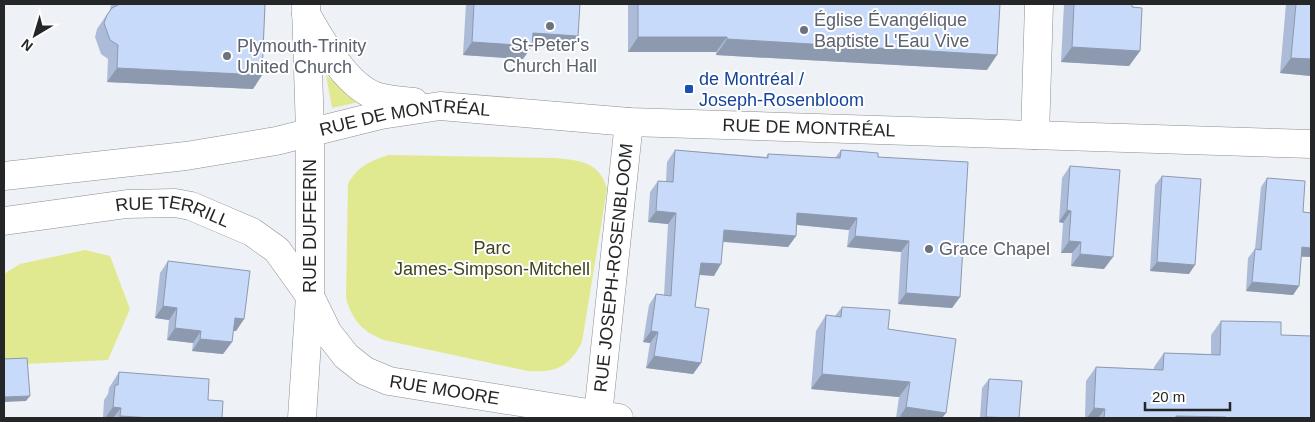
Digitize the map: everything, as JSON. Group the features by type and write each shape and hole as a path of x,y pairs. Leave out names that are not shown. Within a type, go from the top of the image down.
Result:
{"street":[{"path":"1035,135 1039,4"},
{"path":"306,9 326,48 350,79 377,97 440,106"},
{"name":"RUE DUFFERIN","path":"302,418 310,296 310,132 306,9"},
{"name":"RUE DE MONTRÉAL","path":"310,132 381,115 440,106 629,122 1311,144"},
{"name":"RUE JOSEPH-ROSENBLOOM","path":"609,417 629,122"},
{"path":"4,176 186,156 276,141 310,132"},
{"name":"RUE TERRILL","path":"4,221 127,204 175,203 191,206 252,232 277,250 310,296"},
{"name":"RUE MOORE","path":"310,296 328,333 346,356 365,371 389,381 528,412 609,417"}],"green space":[{"path":"326,75 359,102 332,108"},
{"name":"Parc James-Simpson-Mitchell","path":"389,155 553,158 579,161 593,167 599,173 607,189 582,342 567,363 561,367 546,371 528,371 384,340 370,333 359,324 348,306 346,298 348,184 360,168"},
{"path":"85,250 110,256 130,309 108,360 4,365 4,274 20,264"}],"building":[{"path":"120,4 265,4 262,75 117,68 118,45 110,40 104,23 112,8"},
{"path":"474,4 580,4 578,36 533,33 532,46 472,42"},
{"path":"638,4 1000,4 997,55 727,39 727,37 638,37"},
{"path":"1074,4 1132,4 1132,7 1142,8 1140,51 1072,47"},
{"path":"1296,4 1311,4 1311,59 1291,58"},
{"path":"675,150 768,158 768,154 840,158 841,150 878,153 878,157 968,162 960,297 906,293 909,241 855,236 857,218 797,213 796,236 724,230 721,264 701,263 695,307 709,309 701,363 654,356 658,332 651,331 656,294 671,296 676,213 656,211 658,181 673,182"},
{"path":"1070,166 1120,170 1113,257 1080,254 1081,242 1069,241 1071,211 1067,210"},
{"path":"1162,176 1201,179 1195,265 1157,262"},
{"path":"1267,178 1305,181 1303,212 1311,213 1311,248 1302,247 1299,286 1252,282 1255,249 1261,250"},
{"path":"168,261 250,271 244,319 235,318 232,342 200,339 201,331 175,328 177,308 163,306"},
{"path":"842,307 890,310 888,329 956,339 946,413 906,407 910,382 822,374 826,315 841,317"},
{"path":"1221,321 1281,322 1281,335 1311,336 1311,418 1176,416 1176,418 1104,418 1105,409 1094,408 1096,367 1163,370 1164,353 1220,355"},
{"path":"27,358 30,396 4,397 4,359"},
{"path":"119,372 209,379 208,400 223,401 222,418 120,416 121,408 113,407 115,385 118,385"},
{"path":"989,379 1022,381 1019,418 986,417"}],"place":[{"name":"St-Peter's Church Hall","path":"550,26"},
{"name":"Église Évangélique Baptiste L'Eau Vive","path":"804,30"},
{"name":"Plymouth-Trinity United Church","path":"227,56"},
{"name":"de Montréal / Joseph-Rosenbloom","path":"689,89"},
{"name":"Grace Chapel","path":"929,249"}]}
